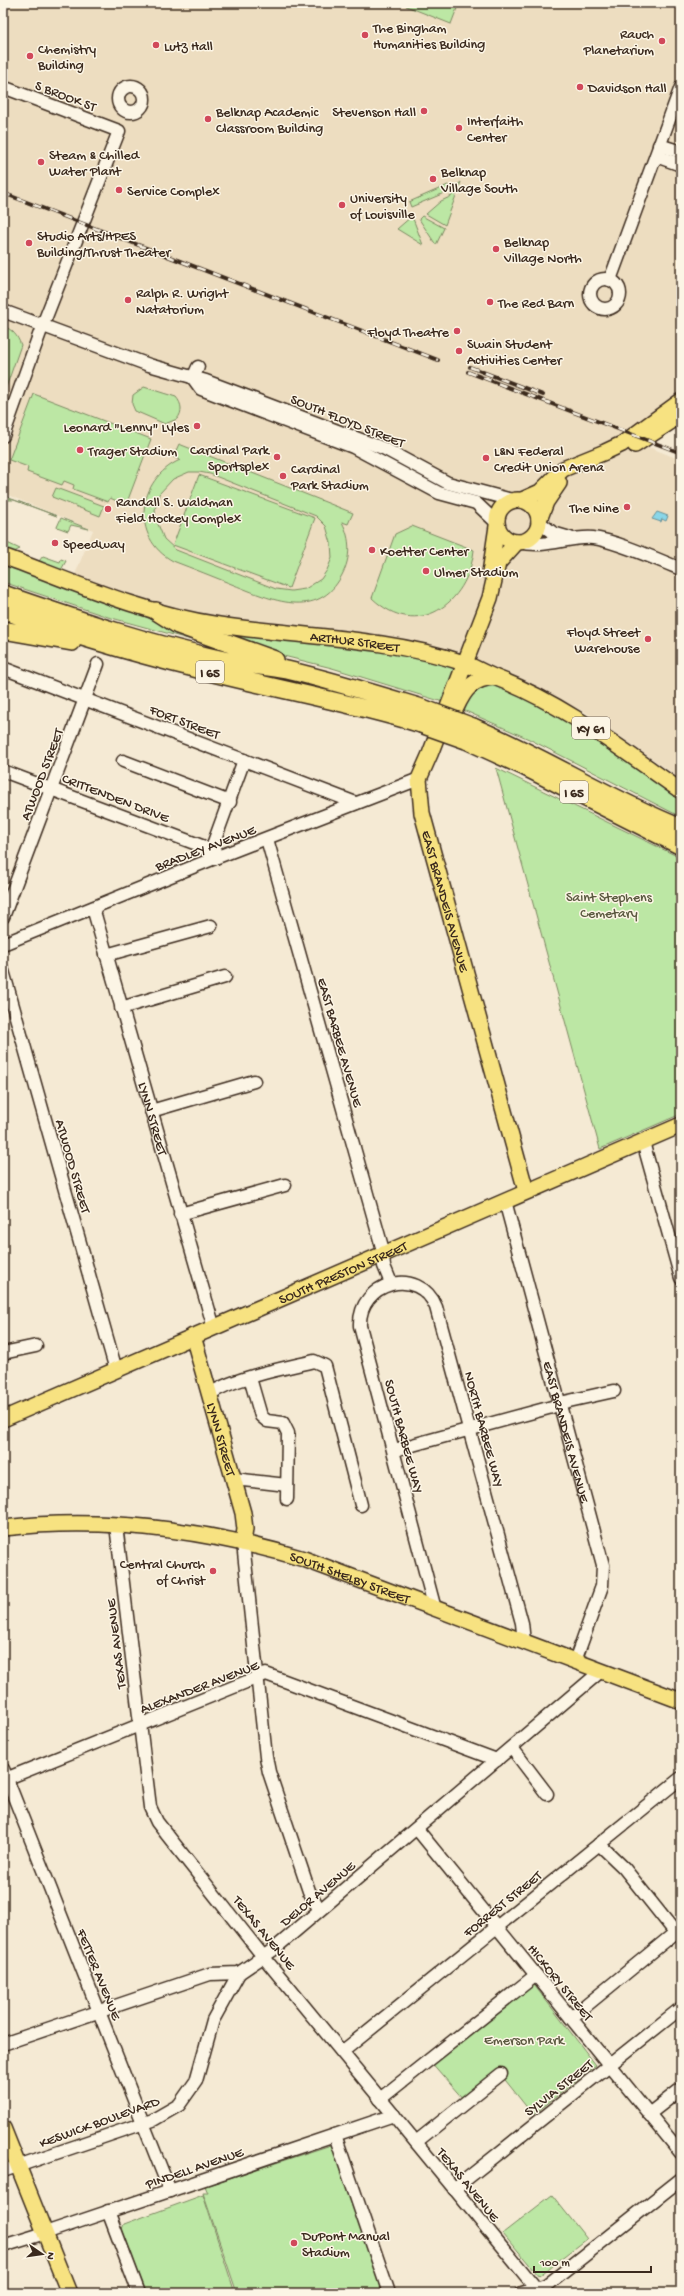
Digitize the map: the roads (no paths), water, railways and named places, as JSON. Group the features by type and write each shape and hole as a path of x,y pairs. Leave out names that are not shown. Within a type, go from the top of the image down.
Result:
{"highway":[{"name":"I 65","path":"3,594 101,626 173,647 234,662 286,670 376,693 423,716 469,734 515,746 652,816 681,828"},
{"name":"I 65","path":"3,610 106,643 195,669 360,706 423,716"},
{"path":"156,611 178,625 273,659 286,670"},
{"path":"3,630 60,641 106,643"},
{"name":"I 65","path":"469,734 525,767 681,846"}],"main road":[{"path":"681,401 614,448 573,464 500,508 497,524 506,538 518,542 534,534 553,490 565,478 578,471 607,461 624,452 681,415"},
{"path":"512,500 540,492 560,471"},
{"path":"512,500 535,509 539,521"},
{"name":"EAST BRANDEIS AVENUE","path":"482,615 497,524"},
{"name":"EAST BRANDEIS AVENUE","path":"518,542 498,563 490,598 418,779 422,813 526,1191"},
{"name":"ARTHUR STREET","path":"3,556 156,611 217,625 386,645 465,664 522,688 564,711 681,791"},
{"path":"422,813 426,788 463,694 472,684 481,678 494,677"},
{"name":"SOUTH PRESTON STREET","path":"3,1419 681,1125"},
{"name":"LYNN STREET","path":"193,1336 244,1518 245,1529 243,1543"},
{"name":"SOUTH SHELBY STREET","path":"3,1528 116,1525 182,1531 243,1543 304,1559 601,1671 679,1697"},
{"path":"3,2128 69,2293"}],"street":[{"name":"S BROOK ST","path":"3,87 119,131 42,327"},
{"path":"610,280 681,87"},
{"path":"658,150 681,152"},
{"path":"658,150 681,165"},
{"name":"SOUTH FLOYD STREET","path":"3,311 42,327 136,360 195,373 206,380 385,449 448,483 512,500"},
{"path":"3,436 42,327"},
{"name":"SOUTH FLOYD STREET","path":"195,373 203,390 346,444 439,493 476,503 497,524"},
{"path":"539,521 553,533 575,539"},
{"path":"518,542 538,544 594,538 681,569"},
{"name":"ATWOOD STREET","path":"3,917 98,664"},
{"name":"FORT STREET","path":"3,668 356,803"},
{"path":"215,858 214,842 230,802 244,760"},
{"path":"123,761 230,802"},
{"name":"CRITTENDEN DRIVE","path":"3,771 202,846 215,858"},
{"name":"BRADLEY AVENUE","path":"3,944 215,858 418,779"},
{"name":"EAST BARBEE AVENUE","path":"267,839 383,1255"},
{"name":"LYNN STREET","path":"93,908 214,1328"},
{"path":"106,955 211,926"},
{"name":"ATWOOD STREET","path":"3,971 116,1370"},
{"path":"121,1008 225,977"},
{"path":"151,1111 254,1081"},
{"path":"643,1142 681,1278"},
{"path":"180,1214 285,1186"},
{"name":"EAST BRANDEIS AVENUE","path":"505,1201 604,1565 602,1586 575,1661"},
{"path":"383,1255 384,1266 391,1283"},
{"name":"NORTH BARBEE WAY","path":"391,1283 400,1282 420,1288 434,1303 522,1623 524,1642"},
{"name":"SOUTH BARBEE WAY","path":"391,1283 369,1297 362,1310 360,1320 366,1348 435,1609"},
{"path":"4,1350 36,1346"},
{"path":"210,1394 218,1388 314,1361 325,1366 361,1505"},
{"path":"250,1378 261,1416 267,1421 283,1423 288,1433 287,1499"},
{"path":"394,1450 552,1407 560,1403 614,1391"},
{"path":"234,1479 287,1484"},
{"name":"TEXAS AVENUE","path":"116,1525 139,1726 150,1807 154,1816 262,1955 538,2291"},
{"path":"243,1543 269,1772 310,1891 319,1909"},
{"name":"DELOR AVENUE","path":"239,1973 262,1955 272,1950 319,1909 417,1829 601,1671"},
{"name":"ALEXANDER AVENUE","path":"4,1776 139,1726 266,1674 497,1760"},
{"path":"512,1748 547,1794"},
{"name":"FETTER AVENUE","path":"4,1776 170,2191"},
{"name":"FORREST STREET","path":"342,2052 681,1778"},
{"name":"HICKORY STREET","path":"417,1829 681,2153"},
{"path":"570,2018 678,1930 624,1868 599,1844"},
{"path":"3,2044 210,1974 239,1973"},
{"name":"KESWICK BOULEVARD","path":"3,2171 144,2124 171,2111 192,2089 200,2072 213,2020 239,1973"},
{"path":"380,2099 536,1975"},
{"name":"SYLVIA STREET","path":"454,2189 681,2008"},
{"path":"416,2142 501,2074"},
{"path":"649,2114 681,2090"},
{"name":"PINDELL AVENUE","path":"3,2246 394,2115"},
{"path":"335,2135 389,2293"},
{"path":"522,2293 538,2291 546,2286 681,2179"},
{"path":"108,2211 139,2293"}],"water":[{"path":"657,512 668,516 666,521 662,519 661,522 652,519"}],"railway":[{"path":"3,193 438,360"},
{"path":"470,367 543,395"},
{"path":"468,372 681,453"}],"place":[{"name":"The Bingham Humanities Building","path":"365,35"},
{"name":"Rauch Planetarium","path":"662,41"},
{"name":"Lutz Hall","path":"156,45"},
{"name":"Chemistry Building","path":"30,56"},
{"name":"Davidson Hall","path":"580,87"},
{"name":"Stevenson Hall","path":"424,111"},
{"name":"Belknap Academic Classroom Building","path":"208,119"},
{"name":"Interfaith Center","path":"459,128"},
{"name":"Steam & Chilled Water Plant","path":"41,162"},
{"name":"Belknap Village South","path":"433,179"},
{"name":"Service Complex","path":"119,190"},
{"name":"University of Louisville","path":"342,205"},
{"name":"Studio Arts/HPES Building/Thrust Theater","path":"29,243"},
{"name":"Belknap Village North","path":"496,249"},
{"name":"Ralph R. Wright Natatorium","path":"128,300"},
{"name":"The Red Barn","path":"490,302"},
{"name":"Floyd Theatre","path":"457,331"},
{"name":"Swain Student Activities Center","path":"459,351"},
{"name":"Leonard \"Lenny\" Lyles","path":"197,426"},
{"name":"Trager Stadium","path":"80,450"},
{"name":"Cardinal Park Sportsplex","path":"277,457"},
{"name":"L&N Federal Credit Union Arena","path":"486,458"},
{"name":"Cardinal Park Stadium","path":"283,476"},
{"name":"The Nine","path":"627,507"},
{"name":"Randall S. Waldman Field Hockey Complex","path":"108,509"},
{"name":"Speedway","path":"55,543"},
{"name":"Koetter Center","path":"372,550"},
{"name":"Ulmer Stadium","path":"426,571"},
{"name":"Floyd Street Warehouse","path":"648,639"},
{"name":"Central Church of Christ","path":"213,1571"},
{"name":"DuPont Manual Stadium","path":"294,2243"}],"park label":[{"name":"Saint Stephens Cemetary","path":"609,904"},
{"name":"Emerson Park","path":"524,2039"}]}
